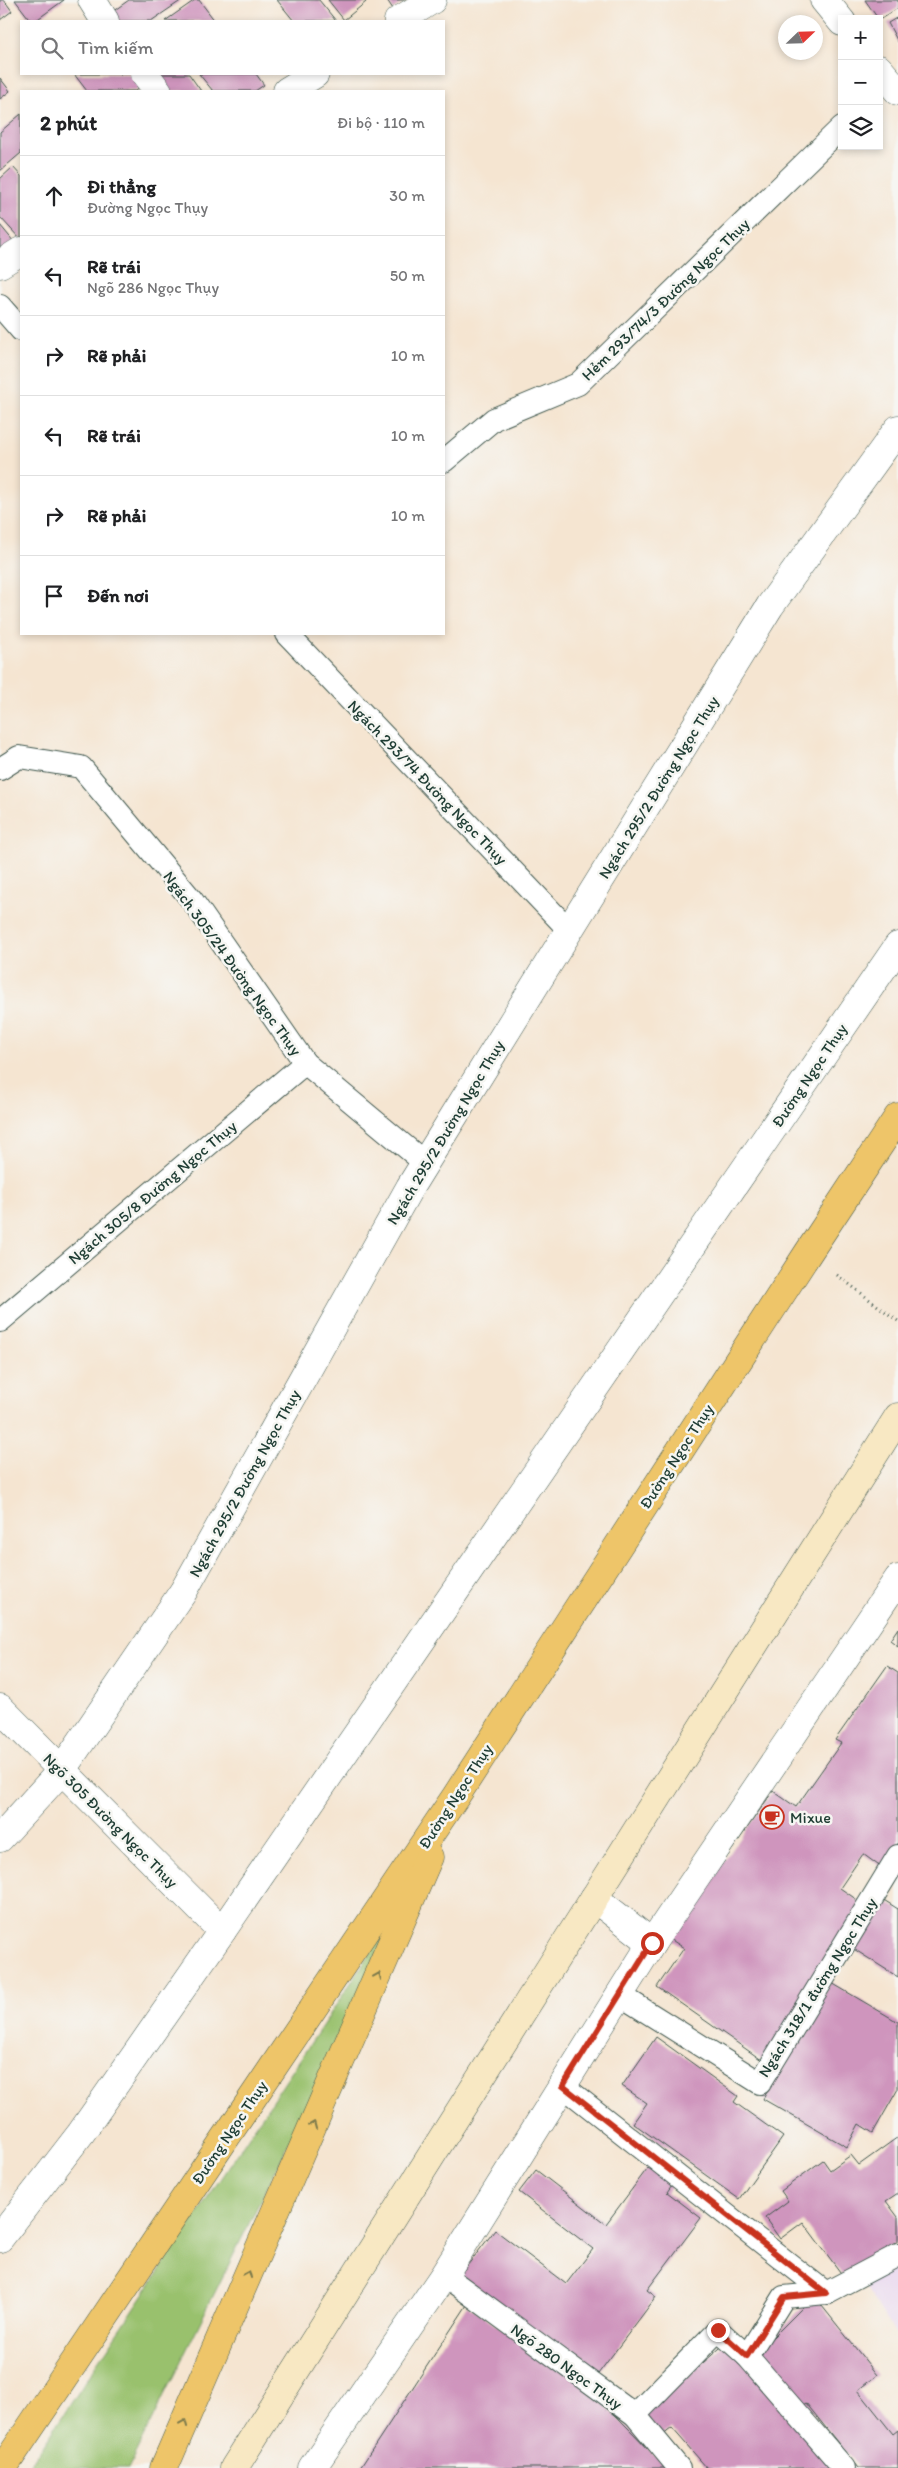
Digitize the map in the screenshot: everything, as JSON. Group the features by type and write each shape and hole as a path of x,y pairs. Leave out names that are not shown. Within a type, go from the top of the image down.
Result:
{"main road":[{"name":"Đường Ngọc Thụy","path":"2,2468 456,1796 808,1253 898,1118"},
{"path":"164,2468 456,1796"}],"street":[{"path":"92,0 105,20"},
{"path":"400,20 432,0"},
{"path":"824,0 838,17"},
{"path":"146,75 157,90"},
{"path":"289,90 313,75"},
{"path":"0,264 20,252"},
{"name":"Ngách 295/2 Đường Ngọc Thụy","path":"0,1838 62,1771 183,1592 425,1164 770,606 898,429"},
{"name":"Đường Ngọc Thụy","path":"0,2238 81,2133 222,1931 898,946"},
{"path":"234,2468 898,1418"},
{"path":"312,2468 444,2275 652,1943 898,1580"},
{"name":"Ngõ 305 Đường Ngọc Thụy","path":"0,1708 222,1931"},
{"path":"594,1898 652,1943"}],"lane":[{"name":"Hẻm 293/74/3 Đường Ngọc Thụy","path":"445,460 494,419 578,384 838,131"},
{"path":"0,306 20,329"},
{"name":"Ngách 293/74 Đường Ngọc Thụy","path":"288,635 569,930"},
{"name":"Ngách 305/24 Đường Ngọc Thụy","path":"0,769 19,757 81,767 192,900 305,1063 425,1164"},
{"name":"Ngách 305/8 Đường Ngọc Thụy","path":"0,1321 305,1063"},
{"name":"Ngách 318/1 đường Ngọc Thụy","path":"620,1995 760,2083 898,1856"},
{"path":"563,2086 826,2293"},
{"path":"747,2356 784,2297 826,2293 898,2255"},
{"name":"Ngõ 280 Ngọc Thụy","path":"444,2275 635,2415 679,2468"},
{"path":"635,2415 718,2330 747,2356 844,2468"}],"path":[{"path":"808,1253 898,1321"}],"shaded area":[{"path":"898,2267 898,2337 864,2285"}],"green space":[{"path":"390,1924 333,2054 128,2468 28,2468"}],"building":[{"path":"0,0 4,0 12,11 0,20"},
{"path":"15,0 64,0 36,20 30,20"},
{"path":"129,0 182,0 152,20 117,20 112,12"},
{"path":"195,0 199,0 214,20 166,20"},
{"path":"277,0 319,0 335,20 293,20"},
{"path":"328,0 365,0 366,2 344,20"},
{"path":"387,0 406,0 393,9"},
{"path":"865,0 898,0 898,8 883,17 883,15 876,15"},
{"path":"898,17 898,42 888,23"},
{"path":"75,75 139,75 145,84 136,90 86,90"},
{"path":"153,75 190,75 200,90 164,90"},
{"path":"200,75 257,75 264,85 256,90 212,90"},
{"path":"0,78 10,91 0,99"},
{"path":"20,115 20,154 0,171 0,132"},
{"path":"13,167 20,175 20,239 0,217 0,179"},
{"path":"0,225 14,242 0,253"},
{"path":"898,1628 898,1646 890,1640"},
{"path":"887,1666 898,1673 898,1846 882,1868 863,1854 840,1888 863,1904 766,2063 657,1987 684,1948 670,1939 773,1791 796,1807 841,1743 835,1740"},
{"path":"879,1897 898,1909 898,1977 849,1946"},
{"path":"830,1982 898,2022 898,2089 873,2133 859,2124 847,2147 763,2099"},
{"path":"656,2037 738,2096 734,2102 783,2137 739,2199 633,2123 647,2103 622,2086"},
{"path":"898,2137 898,2193 886,2201 898,2217 898,2242 846,2280 803,2222 780,2239 765,2218 788,2201 781,2191 823,2160 830,2170 851,2155 859,2165"},
{"path":"650,2165 674,2182 667,2192 701,2218 647,2290 656,2297 595,2378 460,2275 495,2230 566,2284 593,2249 519,2192 536,2170 606,2224"},
{"path":"814,2296 877,2375 858,2390 893,2434 898,2430 898,2468 858,2468 806,2403 797,2409 754,2356"},
{"path":"467,2305 586,2385 667,2468 360,2468"},
{"path":"727,2342 836,2468 707,2468 672,2428 662,2436 643,2415"}],"place":[{"name":"Mixue","path":"772,1817"}],"route":[{"path":"652,1943 563,2086 826,2293 784,2297 747,2356 718,2330"}]}
